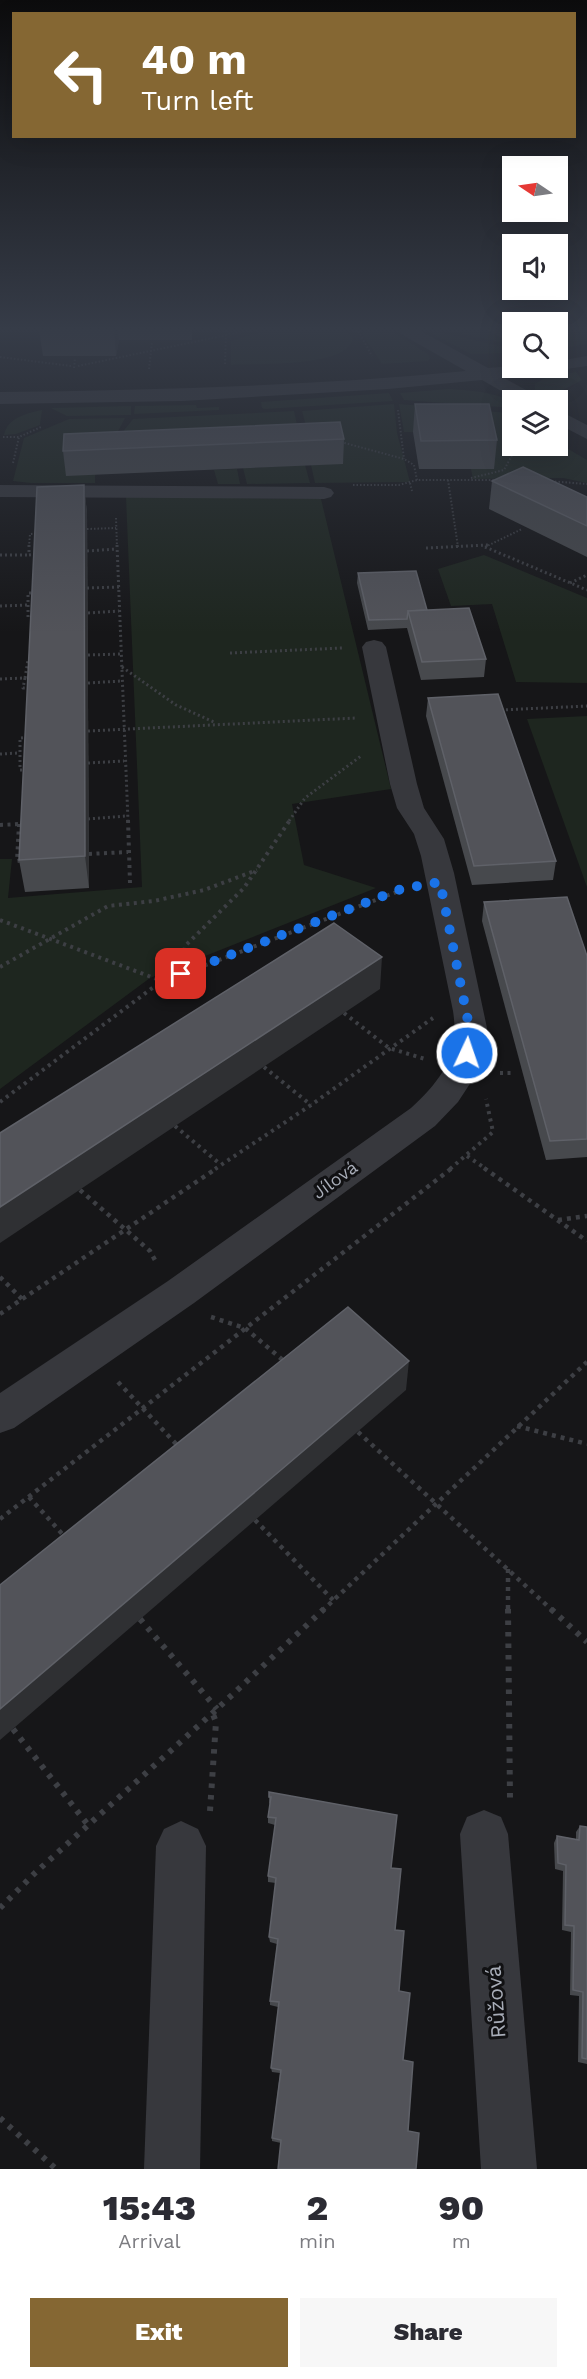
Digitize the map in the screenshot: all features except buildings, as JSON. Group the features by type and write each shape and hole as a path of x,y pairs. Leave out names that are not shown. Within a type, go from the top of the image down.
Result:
{"street":[{"path":"0,491 324,492"},
{"name":"Jílová","path":"0,1414 181,1292 423,1117 447,1093 461,1068 470,1038 466,1006 429,836 410,807 390,728 374,647"},
{"path":"172,2169 195,1834"},
{"name":"Růžová","path":"484,1834 509,2169"}],"path":[{"path":"3,437 19,437 31,431"},
{"path":"401,431 404,459"},
{"path":"12,467 19,437"},
{"path":"335,440 404,459 414,465 417,480"},
{"path":"464,480 504,470 512,456"},
{"path":"345,485 410,483 417,480 508,480"},
{"path":"448,480 458,549"},
{"path":"540,481 587,484"},
{"path":"410,483 412,491"},
{"path":"115,493 130,883"},
{"path":"87,530 116,528"},
{"path":"426,548 484,547 522,529"},
{"path":"29,555 30,534 40,533"},
{"path":"484,547 587,590"},
{"path":"87,551 117,549"},
{"path":"0,555 39,554"},
{"path":"570,584 587,575"},
{"path":"87,588 119,587"},
{"path":"37,617 28,618 28,593 38,592"},
{"path":"0,606 28,605"},
{"path":"88,613 119,611"},
{"path":"230,653 374,647"},
{"path":"88,655 122,654"},
{"path":"34,688 23,688 28,660 35,660"},
{"path":"122,667 140,676 165,698 192,714 219,724"},
{"path":"0,679 25,678"},
{"path":"88,683 122,681"},
{"path":"492,711 587,706"},
{"path":"88,731 219,724 390,728"},
{"path":"181,974 185,946 244,888 305,798 378,743 390,728"},
{"path":"30,769 20,770 19,753 20,738 32,737"},
{"path":"0,754 19,753"},
{"path":"88,763 124,760"},
{"path":"88,819 127,816"},
{"path":"19,824 17,861 26,860"},
{"path":"0,825 28,824"},
{"path":"89,854 128,852"},
{"path":"0,967 108,906 153,901 204,890 258,869"},
{"path":"0,1102 163,982 401,889 440,882"},
{"path":"0,920 163,982"},
{"path":"0,1314 311,1105 450,1006 466,1006"},
{"path":"344,1013 389,1048 432,1061"},
{"path":"264,1067 311,1105"},
{"path":"0,1520 467,1156 493,1132 485,1093"},
{"path":"175,1126 220,1164"},
{"path":"467,1156 587,1241"},
{"path":"80,1190 150,1251 160,1269"},
{"path":"558,1220 587,1215"},
{"path":"0,1277 22,1299"},
{"path":"203,1315 245,1328 291,1367"},
{"path":"0,1908 215,1711 516,1426 587,1362"},
{"path":"115,1378 185,1454"},
{"path":"516,1426 587,1444"},
{"path":"358,1432 587,1642"},
{"path":"29,1497 72,1546"},
{"path":"255,1520 333,1600"},
{"path":"140,1619 215,1711 216,1722 195,1834"},
{"path":"14,1728 88,1825"},
{"path":"0,2118 56,2169"}],"shaded area":[{"path":"5,431 23,431 16,434 4,435"},
{"path":"40,431 118,431 95,475 95,483 13,481 24,438"},
{"path":"123,431 269,431 114,443"},
{"path":"307,431 397,431 410,482 315,483 311,465 343,463 312,448"},
{"path":"404,431 502,431 502,456 568,456 568,449 587,460 587,483 563,478 473,479 471,469 494,468 486,432"},
{"path":"305,465 310,483 247,484 243,468"},
{"path":"237,469 240,484 218,484 214,470"},
{"path":"126,497 321,499 391,789 292,804 304,865 376,888 150,978 0,1089 0,859 12,859 8,898 142,887"},
{"path":"484,555 587,598 587,683 516,682 492,604 451,606 438,569"},
{"path":"587,716 587,887 527,719"}],"route":[{"path":"181,974 401,889 440,882 470,1031 470,1046 467,1053"}]}
